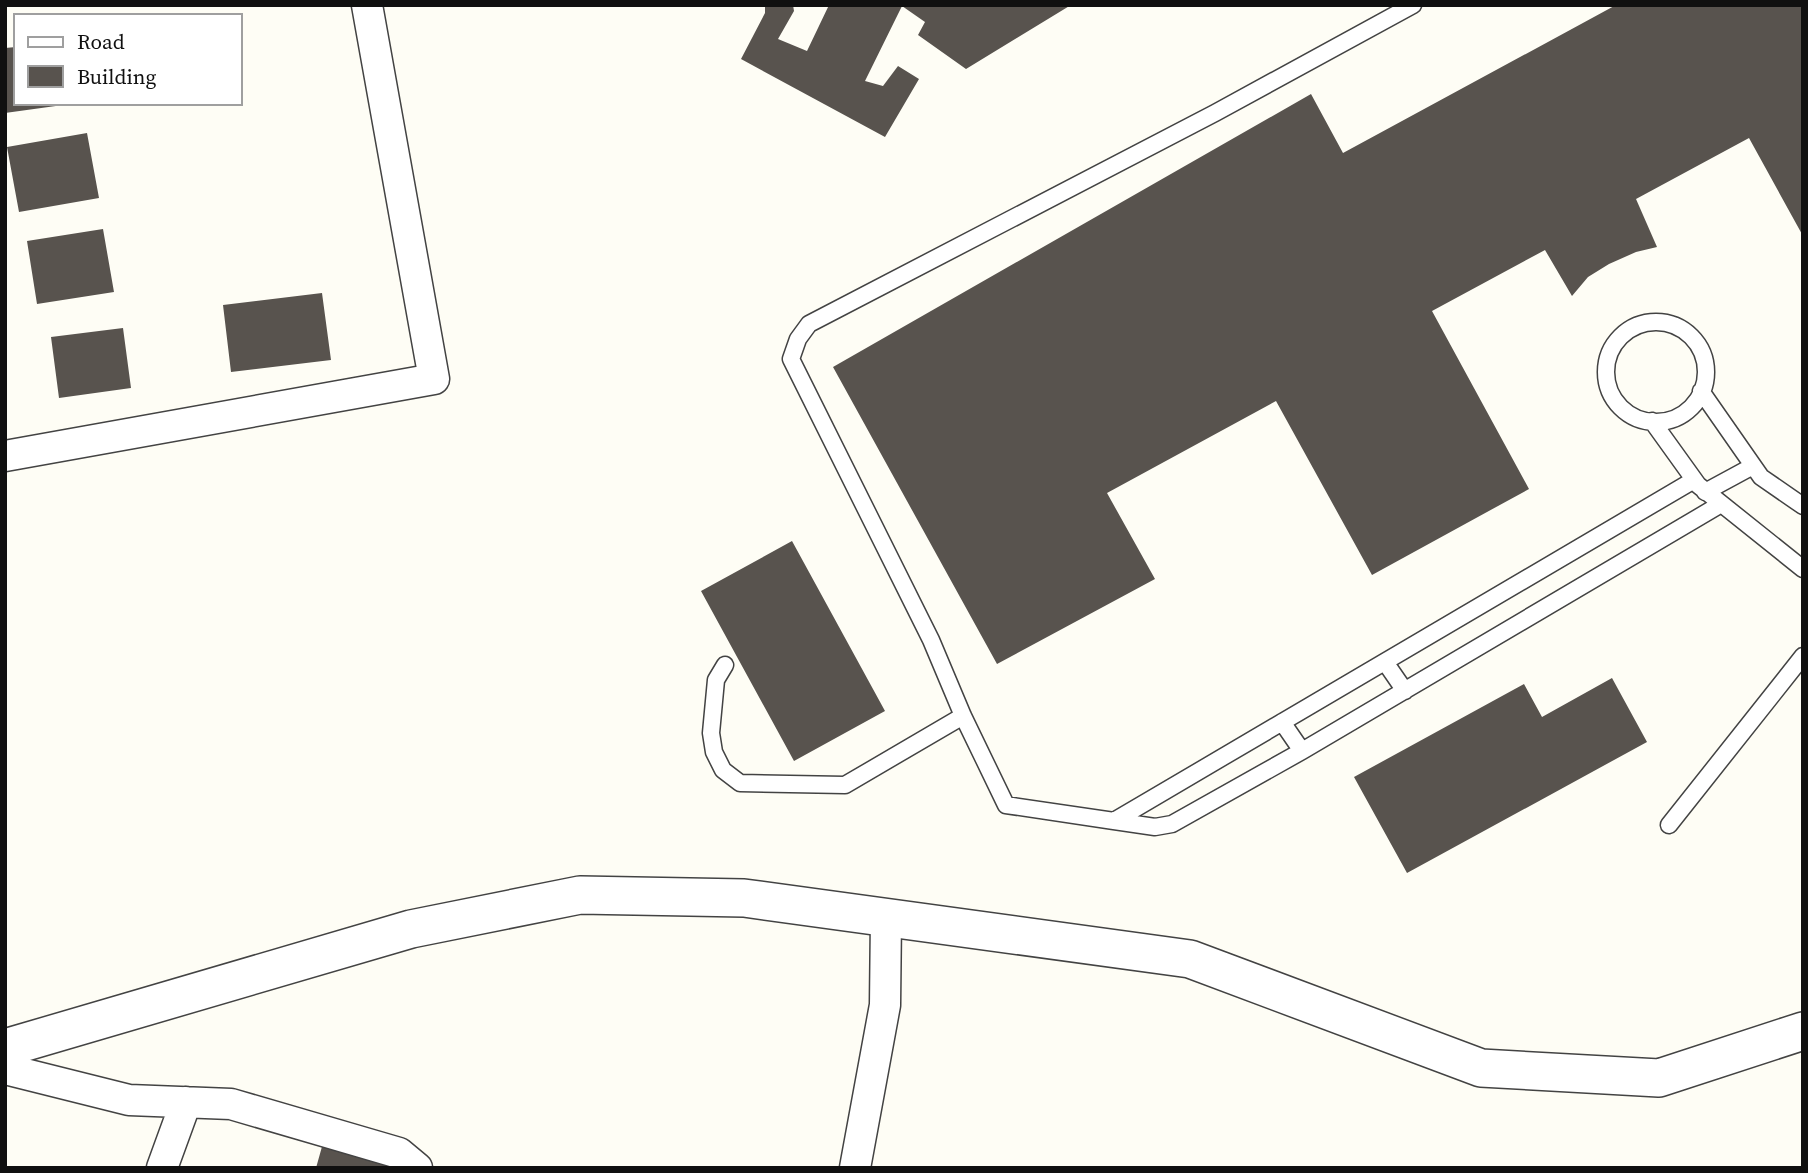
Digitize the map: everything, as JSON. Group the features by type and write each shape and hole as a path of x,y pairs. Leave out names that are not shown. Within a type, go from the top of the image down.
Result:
{"street":[{"path":"5,456 434,379 367,5"},
{"path":"5,1048 411,929 580,895 744,898 1190,959 1481,1068 1659,1078 1803,1031"},
{"path":"855,1168 885,1005 886,917"},
{"path":"5,1069 129,1100 231,1104 399,1153 417,1168"},
{"path":"162,1168 186,1102"}],"lane":[{"path":"1413,5 1215,113 810,324 798,339 791,359 931,640 963,716 1006,805 1155,827 1172,824 1405,691 1721,504"},
{"path":"1651,322 1668,323 1683,330 1694,340 1703,354 1706,369 1701,391 1687,410 1674,418 1652,421 1627,413 1614,400 1607,385 1605,367 1610,351 1620,336 1634,327 1651,322"},
{"path":"1701,391 1761,477 1803,506"},
{"path":"1652,421 1700,486 1803,569"},
{"path":"1114,821 1385,662 1700,486 1753,466"},
{"path":"1669,825 1803,656"},
{"path":"1385,662 1405,691"},
{"path":"725,665 716,680 711,733 714,752 723,770 740,783 845,785 963,716"},
{"path":"1282,722 1302,751"}],"building":[{"path":"765,5 793,5 794,11 778,39 807,51 829,5 1071,5 966,69 918,35 925,22 902,6 865,81 883,86 898,66 919,79 885,137 741,59 765,13"},
{"path":"1616,5 1803,5 1803,236 1749,138 1636,199 1657,247 1636,252 1609,264 1588,277 1572,296 1545,250 1432,311 1529,489 1372,575 1276,401 1107,493 1155,579 997,664 833,367 1311,94 1343,153"},
{"path":"14,47 14,105 63,105 5,113 5,48"},
{"path":"87,133 99,198 19,212 7,147"},
{"path":"103,229 114,292 37,304 27,241"},
{"path":"322,293 331,360 231,372 223,305"},
{"path":"123,328 131,388 59,398 51,337"},
{"path":"792,541 885,711 794,761 701,591"},
{"path":"1612,678 1647,742 1407,873 1354,777 1524,684 1542,717"},
{"path":"323,1143 388,1161 386,1168 316,1168"}]}
